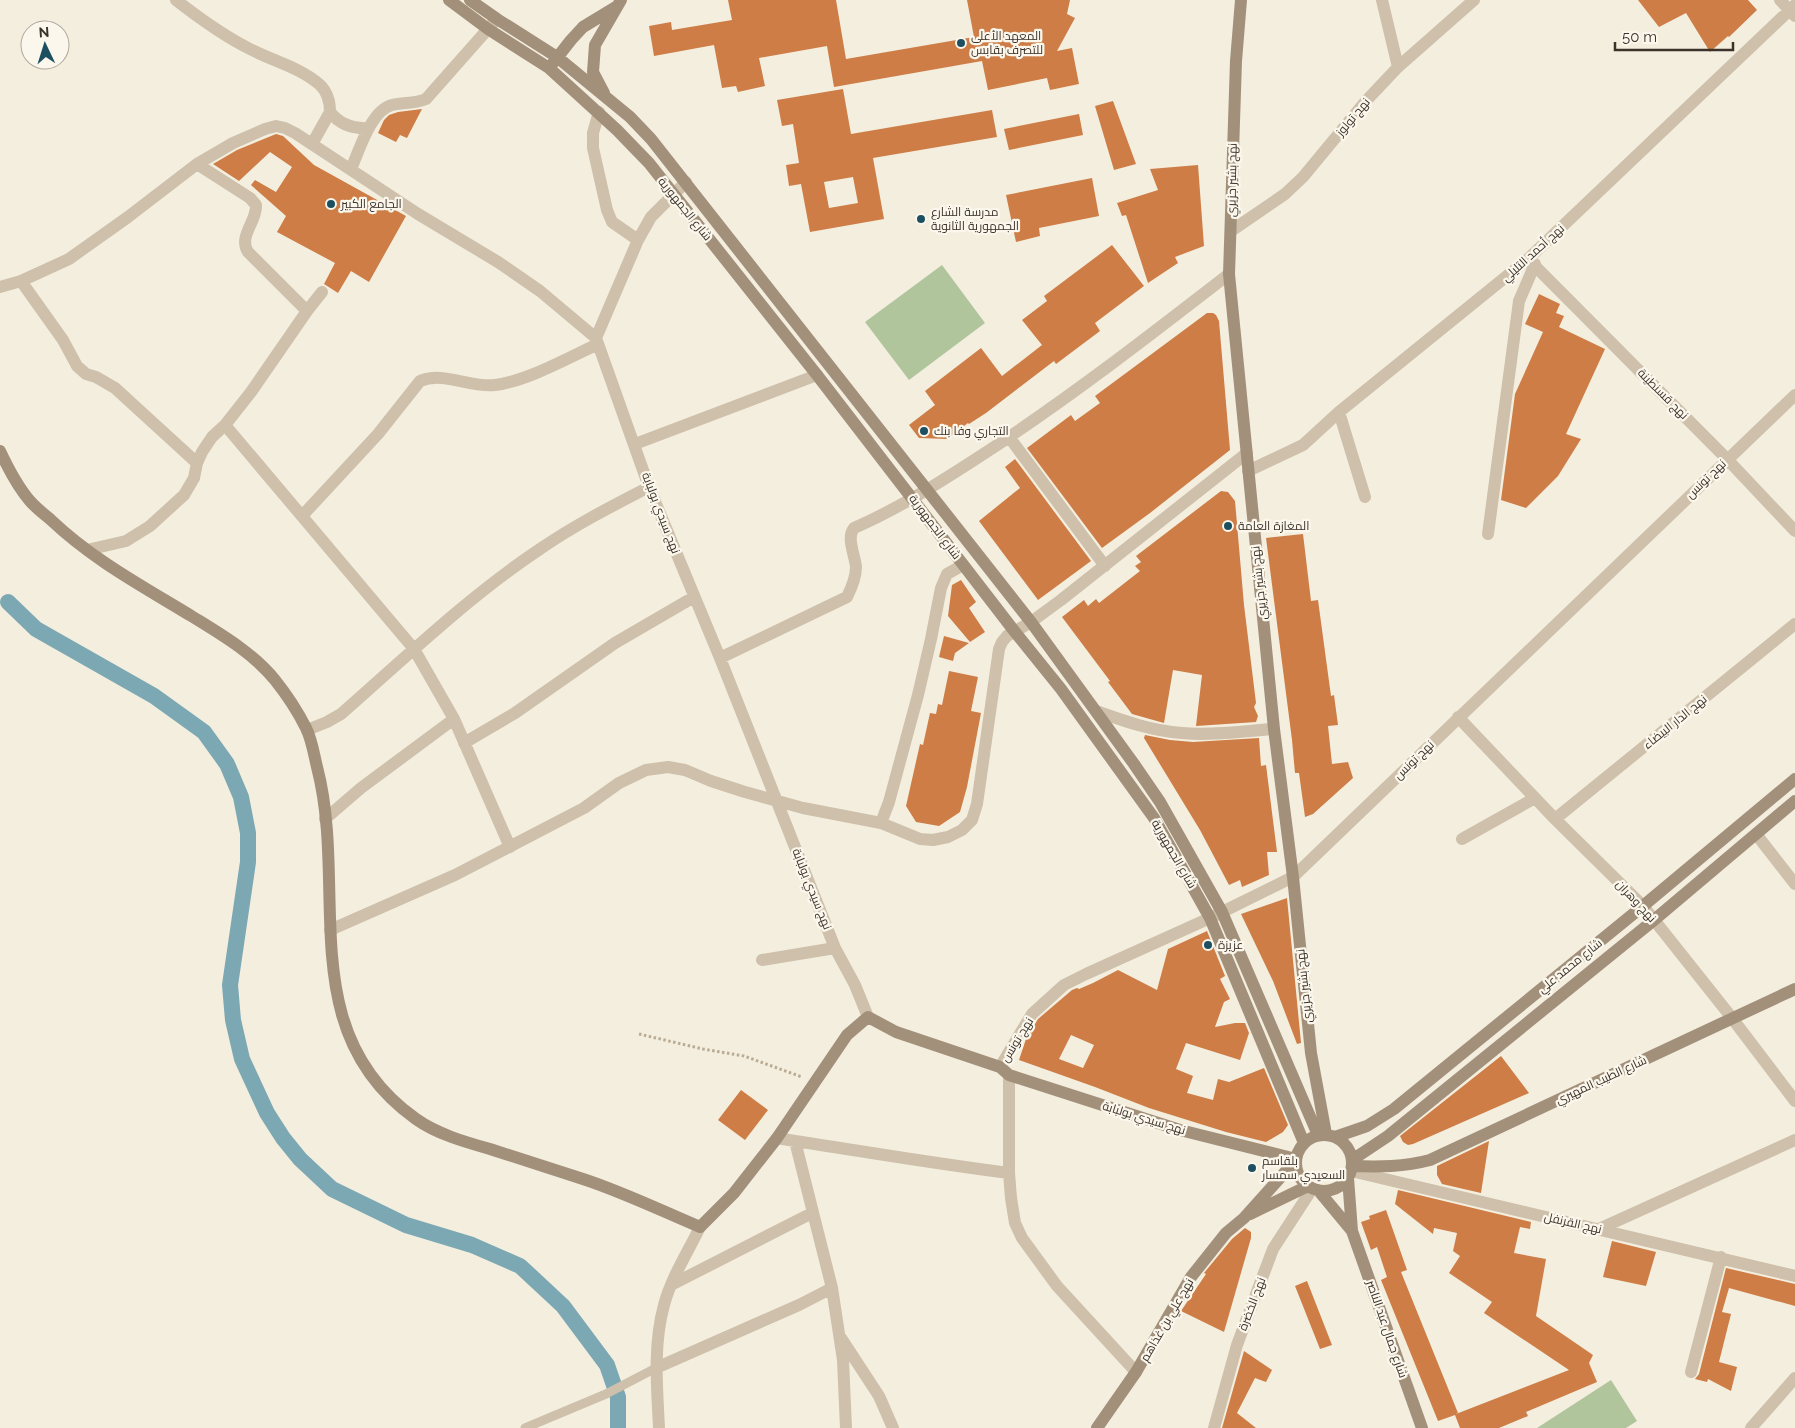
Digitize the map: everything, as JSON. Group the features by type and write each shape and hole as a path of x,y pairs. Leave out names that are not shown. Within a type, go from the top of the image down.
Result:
{"street":[{"path":"176,0 200,18 250,49 288,65 320,84 330,102 330,112 312,144"},
{"name":"شارع الجمهورية","path":"449,0 557,57 630,116 686,182 1031,622 1160,802 1222,912 1327,1135"},
{"name":"شارع الجمهورية","path":"470,0 492,24 549,68 599,112 649,163 817,375 1061,689 1154,818 1210,918 1304,1143"},
{"name":"نهج بشير جزيري","path":"1241,0 1236,71 1229,274 1274,729 1293,876 1311,1053 1327,1135"},
{"path":"1382,0 1398,67"},
{"name":"نهج تولوز","path":"1231,231 1270,205 1303,177 1365,102 1398,67 1474,0"},
{"path":"1780,0 1793,11"},
{"path":"549,68 583,27 618,4"},
{"path":"618,4 595,45 593,72 608,100 599,112 593,133 593,148 607,210 612,222 638,240"},
{"name":"نهج أحمد التليلي","path":"1248,471 1303,445 1339,412 1532,262 1793,11"},
{"path":"351,169 376,115 384,108 392,105 417,103 426,99 492,24"},
{"path":"330,112 335,118 350,127 369,128"},
{"path":"0,287 22,281 69,260 197,164 233,143 276,126 285,128 312,144 418,214 512,272 540,291 597,341"},
{"path":"197,164 250,198 256,205 255,217 244,240 244,247 307,311"},
{"path":"302,516 378,434 420,381 441,377 474,385 514,382 597,341 638,240 651,218 686,182"},
{"path":"1488,534 1519,301 1532,262"},
{"name":"نهج قسنطينة","path":"1532,262 1727,459 1795,531"},
{"path":"720,658 847,597 855,577 856,565 851,530 914,499 1009,437 1078,388 1229,274"},
{"path":"22,281 63,340 77,366 86,374 96,377 115,388 197,463"},
{"path":"87,550 126,540 150,526 184,496 194,478 197,463 212,437 225,425 251,392 322,292"},
{"name":"نهج سيدي بولبابة","path":"597,341 649,487 720,658 835,948 855,985 868,1017 896,1032 1180,1130 1295,1160"},
{"path":"635,444 817,375"},
{"name":"نهج تونس","path":"1136,1372 1057,1286 1022,1238 1015,1223 1009,1173 1005,1071 1032,1014 1064,985 1210,918 1293,876 1795,395"},
{"path":"1339,412 1365,497"},
{"path":"225,425 414,650 454,719 510,847"},
{"path":"1009,437 1104,566"},
{"path":"0,451 8,469 30,501 65,533 110,567 226,637 274,678 290,701 307,730 322,788 332,969 338,1006 354,1048 371,1075 391,1100 418,1121 453,1138 587,1180 700,1227"},
{"path":"330,930 455,875 584,808 619,783 646,770 668,767 685,770 711,780 803,808 881,823 920,839 933,840 948,837 962,830 972,820 977,804 999,649 1002,642 1104,566 1247,452"},
{"path":"307,730 341,714 442,623 540,549 592,516 649,487"},
{"path":"881,823 889,802 920,686 941,588 947,574 963,565"},
{"path":"464,743 515,713 615,642 694,597"},
{"name":"نهج الدار البيضاء","path":"1555,819 1795,624"},
{"path":"1096,711 1131,724 1182,734 1212,734 1274,729"},
{"name":"نهج وهران","path":"1458,717 1555,819 1643,906 1795,1101"},
{"path":"325,819 361,788 454,719"},
{"name":"شارع محمد علي","path":"1327,1135 1367,1126 1394,1109 1795,779"},
{"path":"1462,839 1535,798"},
{"name":"شارع محمد علي","path":"1350,1168 1654,920 1795,801"},
{"path":"1756,834 1795,884"},
{"path":"762,960 835,948"},
{"name":"شارع الطيب المهيري","path":"1350,1168 1406,1165 1430,1160 1795,989"},
{"path":"659,1428 656,1368 659,1329 664,1304 671,1285 700,1227 734,1193 777,1138 847,1036 868,1017"},
{"path":"1327,1135 1343,1142 1349,1150 1350,1168 1342,1184 1335,1188 1313,1188 1301,1179 1295,1160 1298,1150 1310,1138 1327,1135"},
{"path":"777,1138 938,1164 1009,1173"},
{"path":"1599,1229 1795,1140"},
{"path":"795,1141 832,1288 840,1336 846,1428"},
{"name":"نهج علي بن غذاهم","path":"1244,1218 1295,1160"},
{"name":"نهج القرنفل","path":"1350,1168 1795,1276"},
{"name":"شارع جمال عبد الناصر","path":"1350,1168 1352,1231 1422,1428"},
{"name":"شارع جمال عبد الناصر","path":"1313,1188 1352,1231"},
{"name":"نهج علي بن غذاهم","path":"1097,1428 1136,1372 1191,1277 1232,1226 1244,1218 1313,1188"},
{"name":"نهج الخضرة","path":"1214,1428 1237,1345 1273,1249 1313,1188"},
{"path":"671,1285 812,1213"},
{"path":"1691,1372 1721,1257"},
{"path":"656,1368 790,1309 832,1288"},
{"path":"840,1336 874,1387 892,1428"},
{"path":"1751,1428 1795,1378"}],"lane":[{"path":"525,1428 606,1394 656,1368"}],"path":[{"path":"639,1034 703,1049 744,1056 816,1082"}],"green space":[{"path":"942,265 985,323 909,380 865,322"},
{"path":"1611,1380 1637,1421 1626,1428 1537,1428"}],"building":[{"path":"728,0 836,0 846,59 974,37 967,0 1070,0 1067,14 1075,18 1057,51 1072,48 1079,84 1050,90 1047,78 988,90 982,61 834,87 827,46 759,58 765,86 738,92 736,86 722,88 714,45 654,56 649,26 671,22 672,30 732,20"},
{"path":"1638,0 1748,0 1757,10 1710,52 1686,13 1659,27"},
{"path":"843,89 851,134 992,110 997,137 873,158 884,219 810,232 801,184 789,186 786,165 799,163 793,124 782,126 777,100","holes":["853,177 858,203 829,208 824,182"]},
{"path":"1113,101 1136,164 1114,170 1095,106"},
{"path":"422,109 407,138 400,135 396,142 378,133 384,120 389,115"},
{"path":"1079,114 1083,135 1009,150 1004,129"},
{"path":"276,134 283,136 314,165 406,216 369,282 351,271 338,293 324,284 335,263 277,232 286,216 251,185 255,180 276,192 292,167 270,152 239,181 213,164 237,150"},
{"path":"1198,165 1204,246 1175,257 1178,263 1148,283 1126,215 1122,216 1117,203 1158,190 1150,169"},
{"path":"1092,178 1099,216 1039,228 1040,236 1016,242 1006,195"},
{"path":"1112,245 1144,286 1095,323 1100,331 1056,364 1054,361 986,413 968,423 947,439 919,438 909,425 935,405 925,391 981,348 1002,376 1042,345 1022,320 1047,301 1044,296"},
{"path":"1539,294 1560,304 1556,313 1564,316 1559,327 1605,349 1566,434 1581,439 1558,476 1526,508 1501,500 1515,394 1543,332 1525,324"},
{"path":"1207,313 1216,315 1219,321 1230,450 1102,548 1027,448 1071,415 1075,421 1100,403 1095,396"},
{"path":"1015,459 1091,561 1038,600 979,521 1020,488 1005,467"},
{"path":"1221,491 1228,492 1235,501 1244,605 1256,703 1254,707 1258,716 1256,722 1196,726 1202,675 1173,670 1164,723 1132,714 1062,617 1084,600 1088,606 1096,599 1099,603 1140,571 1135,566 1141,562 1136,556"},
{"path":"1303,534 1311,601 1318,600 1331,696 1334,695 1338,725 1328,726 1332,764 1348,762 1353,778 1313,814 1305,817 1299,773 1295,773 1266,538"},
{"path":"961,580 976,602 969,608 985,632 970,642 948,616 952,585"},
{"path":"944,636 969,643 955,653 953,661 939,657"},
{"path":"949,671 978,677 971,711 981,713 967,787 960,812 939,826 916,822 906,806 920,744 923,745 930,713 936,714 938,704 942,705"},
{"path":"1145,735 1193,742 1259,738 1261,766 1266,765 1277,852 1267,852 1269,875 1242,887 1240,880 1229,885 1200,830 1144,738"},
{"path":"1287,898 1301,1043 1297,1044 1273,981 1241,914"},
{"path":"1207,931 1225,976 1220,979 1230,999 1224,1002 1215,1027 1245,1023 1249,1033 1240,1060 1186,1043 1176,1069 1193,1076 1187,1093 1213,1100 1218,1079 1229,1082 1264,1068 1288,1125 1283,1132 1266,1142 1226,1132 1149,1108 1019,1060 1026,1039 1038,1019 1072,990 1093,983 1118,970 1157,990 1168,949","holes":["1071,1035 1094,1045 1083,1068 1059,1059"]},
{"path":"1501,1056 1529,1093 1413,1144 1408,1145 1403,1142 1400,1136"},
{"path":"741,1090 768,1110 745,1140 718,1120"},
{"path":"1489,1141 1481,1193 1442,1184 1437,1175 1437,1166"},
{"path":"1398,1190 1531,1222 1530,1229 1520,1227 1514,1253 1546,1259 1536,1316 1593,1355 1589,1363 1597,1382 1526,1412 1528,1416 1499,1428 1460,1428 1455,1415 1438,1421 1381,1280 1387,1277 1377,1247 1371,1250 1361,1222 1370,1219 1369,1216 1386,1210 1407,1270 1401,1272 1458,1413 1456,1414 1569,1370 1484,1313 1492,1302 1449,1273 1460,1256 1453,1251 1457,1233 1434,1228 1433,1234 1395,1204"},
{"path":"1245,1228 1251,1232 1251,1238 1224,1332 1181,1311 1206,1274 1204,1273 1232,1239"},
{"path":"1612,1241 1656,1252 1646,1286 1603,1277"},
{"path":"1726,1268 1795,1284 1795,1306 1729,1288 1722,1312 1731,1314 1719,1362 1737,1367 1731,1391 1708,1379 1707,1382 1695,1379 1699,1374"},
{"path":"1307,1281 1332,1345 1320,1349 1295,1286"},
{"path":"1244,1351 1272,1370 1266,1382 1255,1378 1237,1413 1256,1428 1222,1428"}],"waterway":[{"path":"8,602 36,629 154,696 204,732 227,764 241,797 248,833 248,862 230,985 233,1020 242,1059 267,1113 283,1138 300,1159 332,1189 406,1225 472,1245 520,1266 563,1306 607,1365 618,1397 618,1428"}],"place":[{"name":"المعهد الأعلى للتصرف بقابس","path":"961,43"},
{"name":"الجامع الكبير","path":"331,204"},
{"name":"مدرسة الشارع الجمهورية الثانوية","path":"921,219"},
{"name":"التجاري وفا بنك","path":"924,431"},
{"name":"المغازة العامة","path":"1228,526"},
{"name":"عزيزة","path":"1208,945"},
{"name":"بلقاسم السعيدي سمسار","path":"1252,1168"}]}
